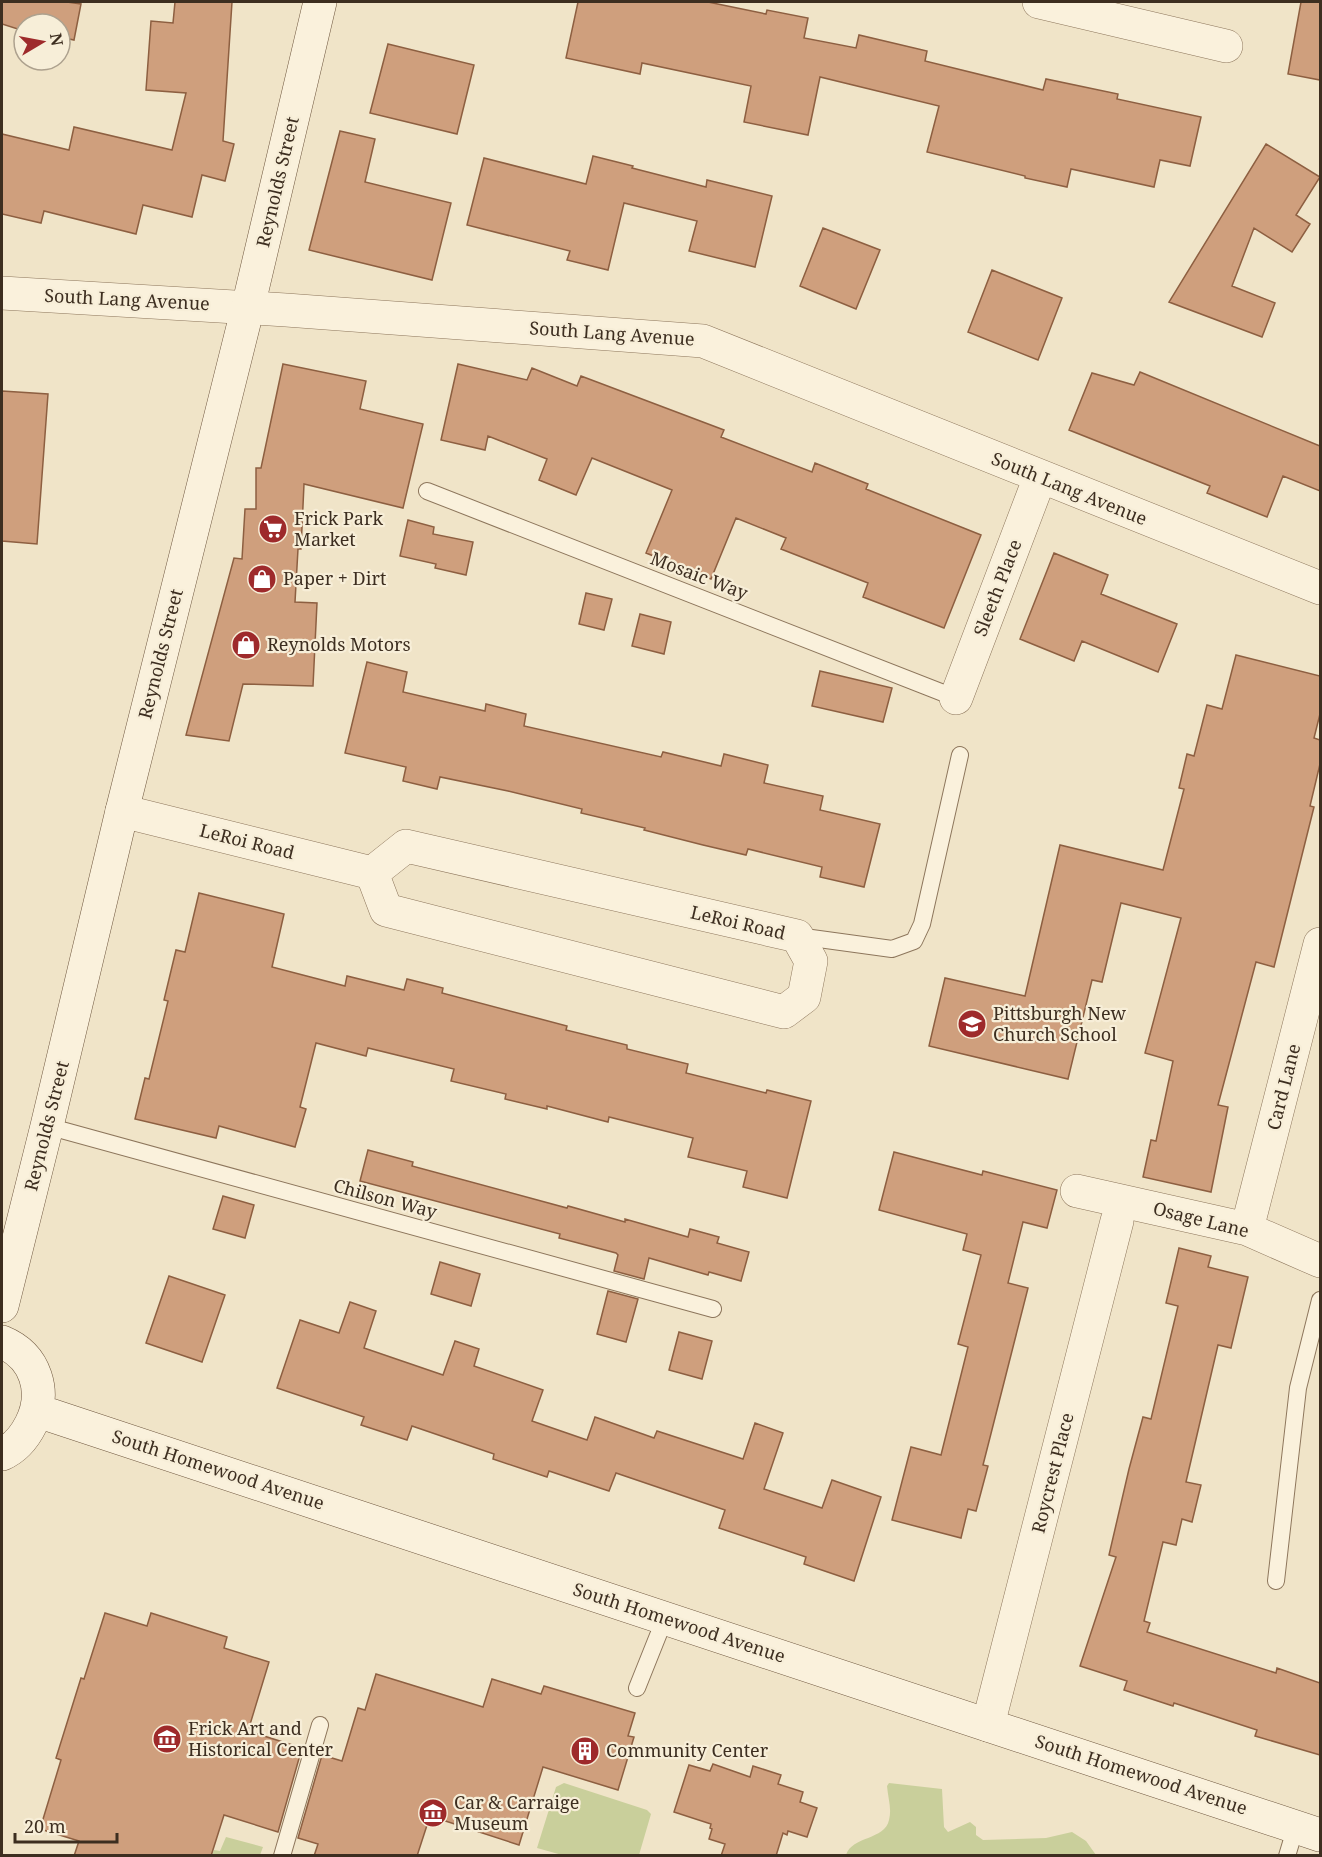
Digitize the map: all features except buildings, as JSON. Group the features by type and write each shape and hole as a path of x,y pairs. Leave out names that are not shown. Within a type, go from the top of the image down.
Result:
{"street":[{"name":"Reynolds Street","path":"2,1306 122,811 248,307 320,2"},
{"path":"1039,2 1226,46"},
{"name":"South Lang Avenue","path":"2,293 248,307 703,341 1320,588"},
{"name":"Sleeth Place","path":"956,698 1040,477"},
{"name":"LeRoi Road","path":"122,811 372,873"},
{"name":"LeRoi Road","path":"406,846 797,936 811,961 804,997 784,1012 386,910 372,873 406,846"},
{"name":"Card Lane","path":"1247,1229 1320,944"},
{"name":"Osage Lane","path":"1077,1191 1247,1229 1320,1261"},
{"name":"Roycrest Place","path":"988,1725 1117,1221"},
{"path":"2,1342 11,1346 27,1360 37,1379 39,1401 38,1411 23,1440 2,1454"},
{"name":"South Homewood Avenue","path":"38,1411 988,1725 1301,1839"}],"lane":[{"name":"Mosaic Way","path":"427,491 956,698"},
{"path":"797,936 892,949 915,941 922,924 960,755"},
{"name":"Chilson Way","path":"47,1126 712,1309"},
{"path":"1276,1581 1298,1388 1320,1300"},
{"path":"637,1688 665,1618"},
{"path":"282,1856 320,1725"}],"green space":[{"path":"564,1783 647,1810 651,1814 639,1855 562,1855 537,1848 556,1787"},
{"path":"889,1783 942,1789 944,1827 948,1832 970,1822 976,1827 976,1835 983,1840 1046,1838 1072,1832 1086,1841 1096,1855 846,1855 855,1844 875,1835 886,1826 890,1812 887,1786"},
{"path":"226,1837 263,1847 260,1855 212,1855 214,1850 220,1851"}],"place":[{"name":"Frick Park Market","path":"273,529"},
{"name":"Paper + Dirt","path":"262,579"},
{"name":"Reynolds Motors","path":"246,645"},
{"name":"Pittsburgh New Church School","path":"972,1024"},
{"name":"Frick Art and Historical Center","path":"167,1739"},
{"name":"Community Center","path":"585,1751"},
{"name":"Car & Carraige Museum","path":"433,1813"}]}
